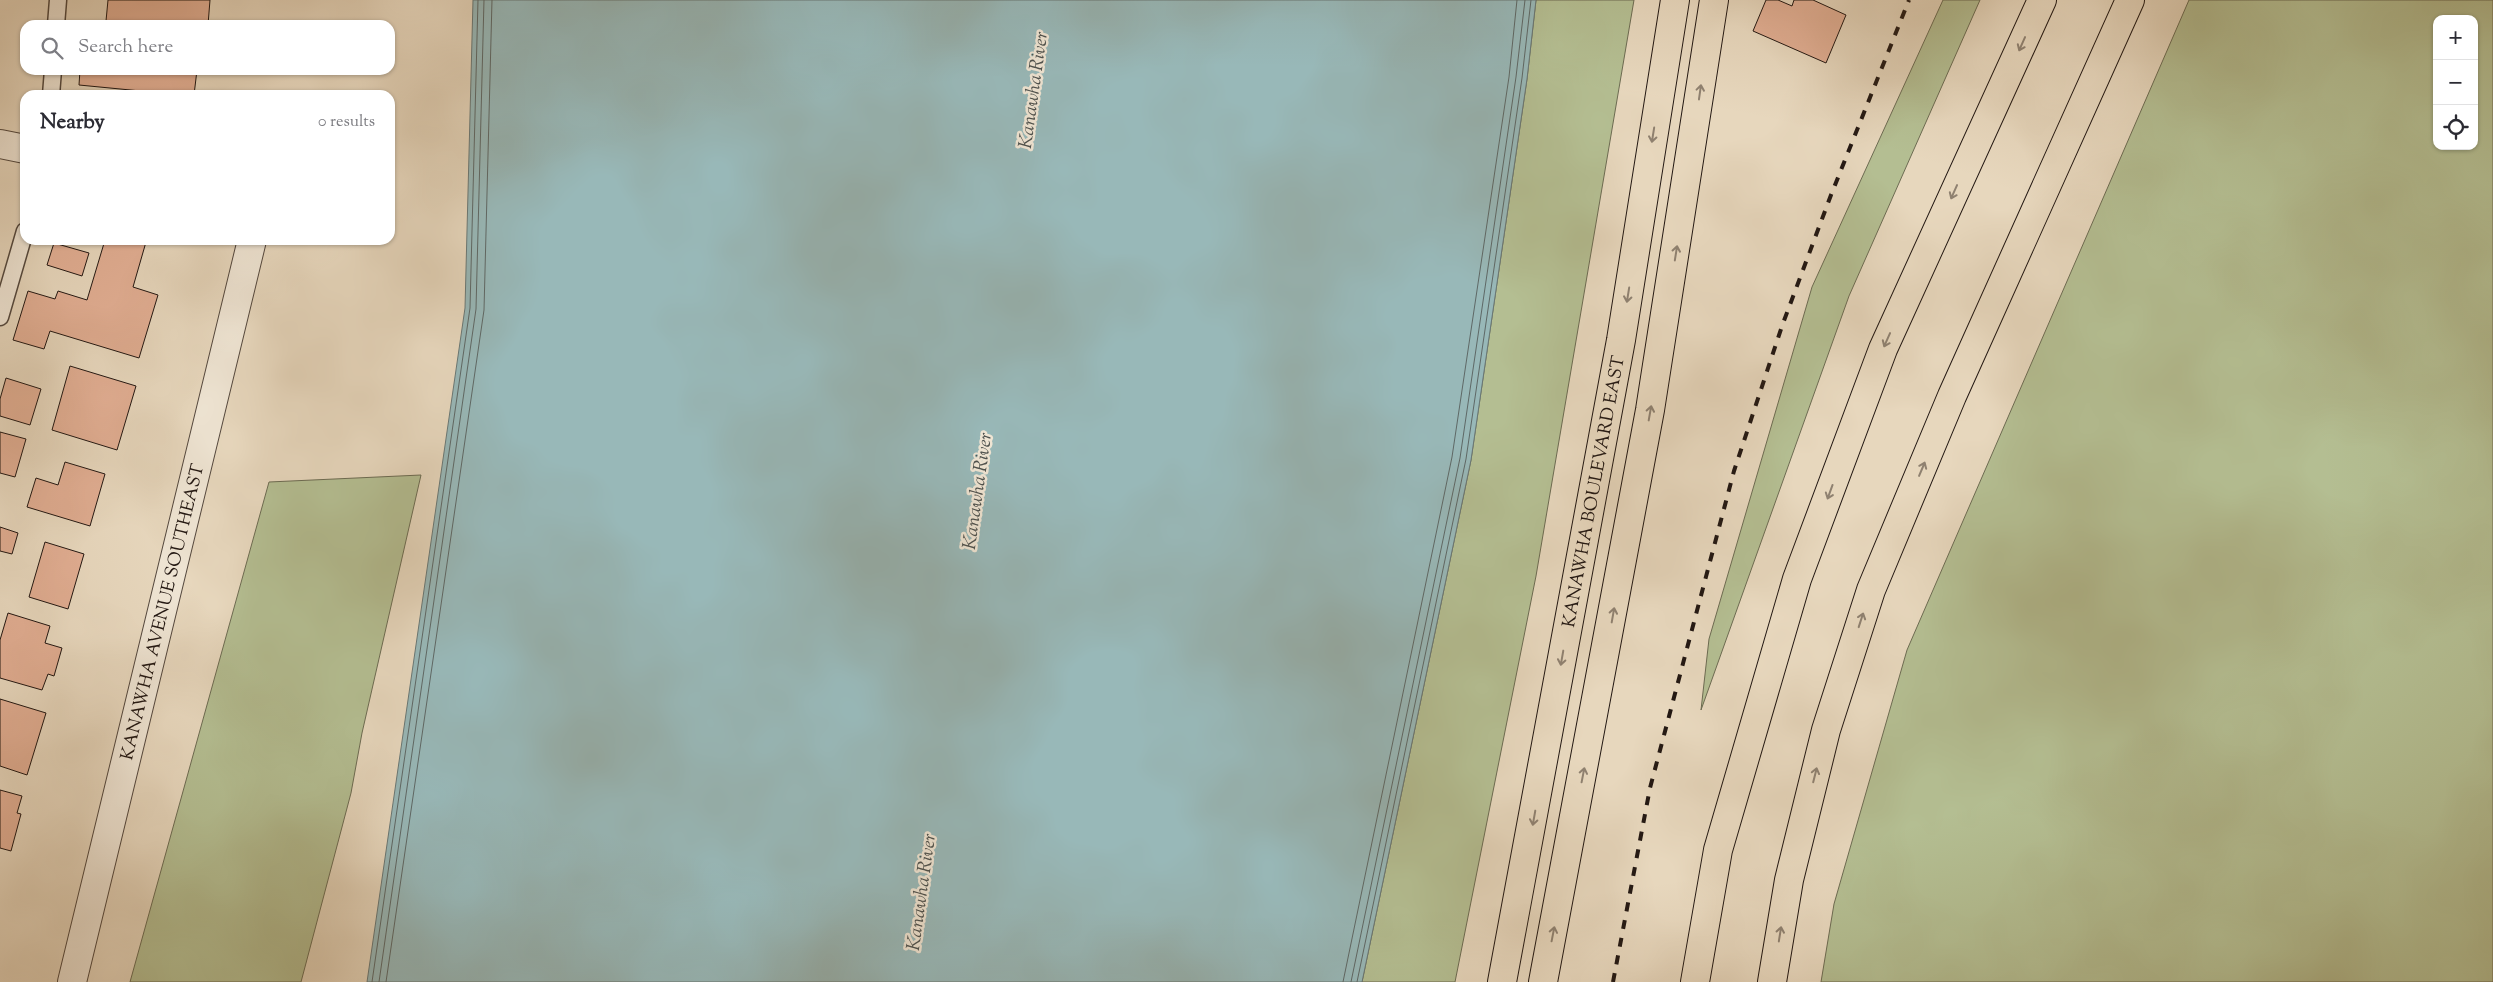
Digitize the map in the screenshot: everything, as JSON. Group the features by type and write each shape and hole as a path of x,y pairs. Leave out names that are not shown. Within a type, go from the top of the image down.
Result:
{"main road":[{"name":"KANAWHA BOULEVARD EAST","path":"1502,982 1621,340 1675,0"},
{"path":"1543,982 1650,410 1714,0"},
{"path":"1695,982 1718,850 1797,580 1883,350 2042,0"},
{"path":"1772,982 1789,880 1824,739 1871,590 1952,396 2130,0"}],"street":[{"path":"0,144 20,148"},
{"name":"KANAWHA AVENUE SOUTHEAST","path":"72,982 251,245"}],"lane":[{"path":"56,20 58,0"},
{"path":"51,90 53,75"},
{"path":"0,317 21,245"}],"green space":[{"path":"1536,0 1634,0 1536,576 1455,982 1362,982 1471,460 1527,79"},
{"path":"1943,0 1980,0 1849,296 1701,710 1709,639 1812,287"},
{"path":"2189,0 2493,0 2493,982 1821,982 1834,904 1907,650"},
{"path":"421,475 362,733 351,793 301,982 130,982 269,482"}],"water":[{"name":"Kanawha River","path":"473,0 1536,0 1527,79 1471,460 1362,982 367,982 465,308"}],"building":[{"path":"108,0 210,0 208,20 106,20"},
{"path":"1766,0 1778,0 1792,6 1794,0 1813,0 1846,15 1826,63 1753,31"},
{"path":"80,75 196,75 195,90 130,90 79,85"},
{"path":"53,245 61,245 89,253 82,276 47,265"},
{"path":"104,245 145,245 133,287 158,295 139,358 50,331 44,349 13,340 28,291 55,299 58,291 87,300"},
{"path":"70,366 136,386 117,450 52,430"},
{"path":"6,378 41,389 30,425 0,416 0,399"},
{"path":"0,432 26,439 15,477 0,473"},
{"path":"65,462 105,474 90,526 27,507 36,478 58,485"},
{"path":"0,527 18,533 12,554 0,551"},
{"path":"45,542 84,554 68,609 29,597"},
{"path":"8,613 50,626 45,643 62,648 54,676 48,674 42,690 0,678 0,640"},
{"path":"0,699 46,713 27,775 0,766"},
{"path":"0,790 22,796 17,813 21,814 11,851 0,848"}],"railway":[{"path":"1613,982 1650,788 1734,471 1782,326 1831,195 1909,0"}]}
